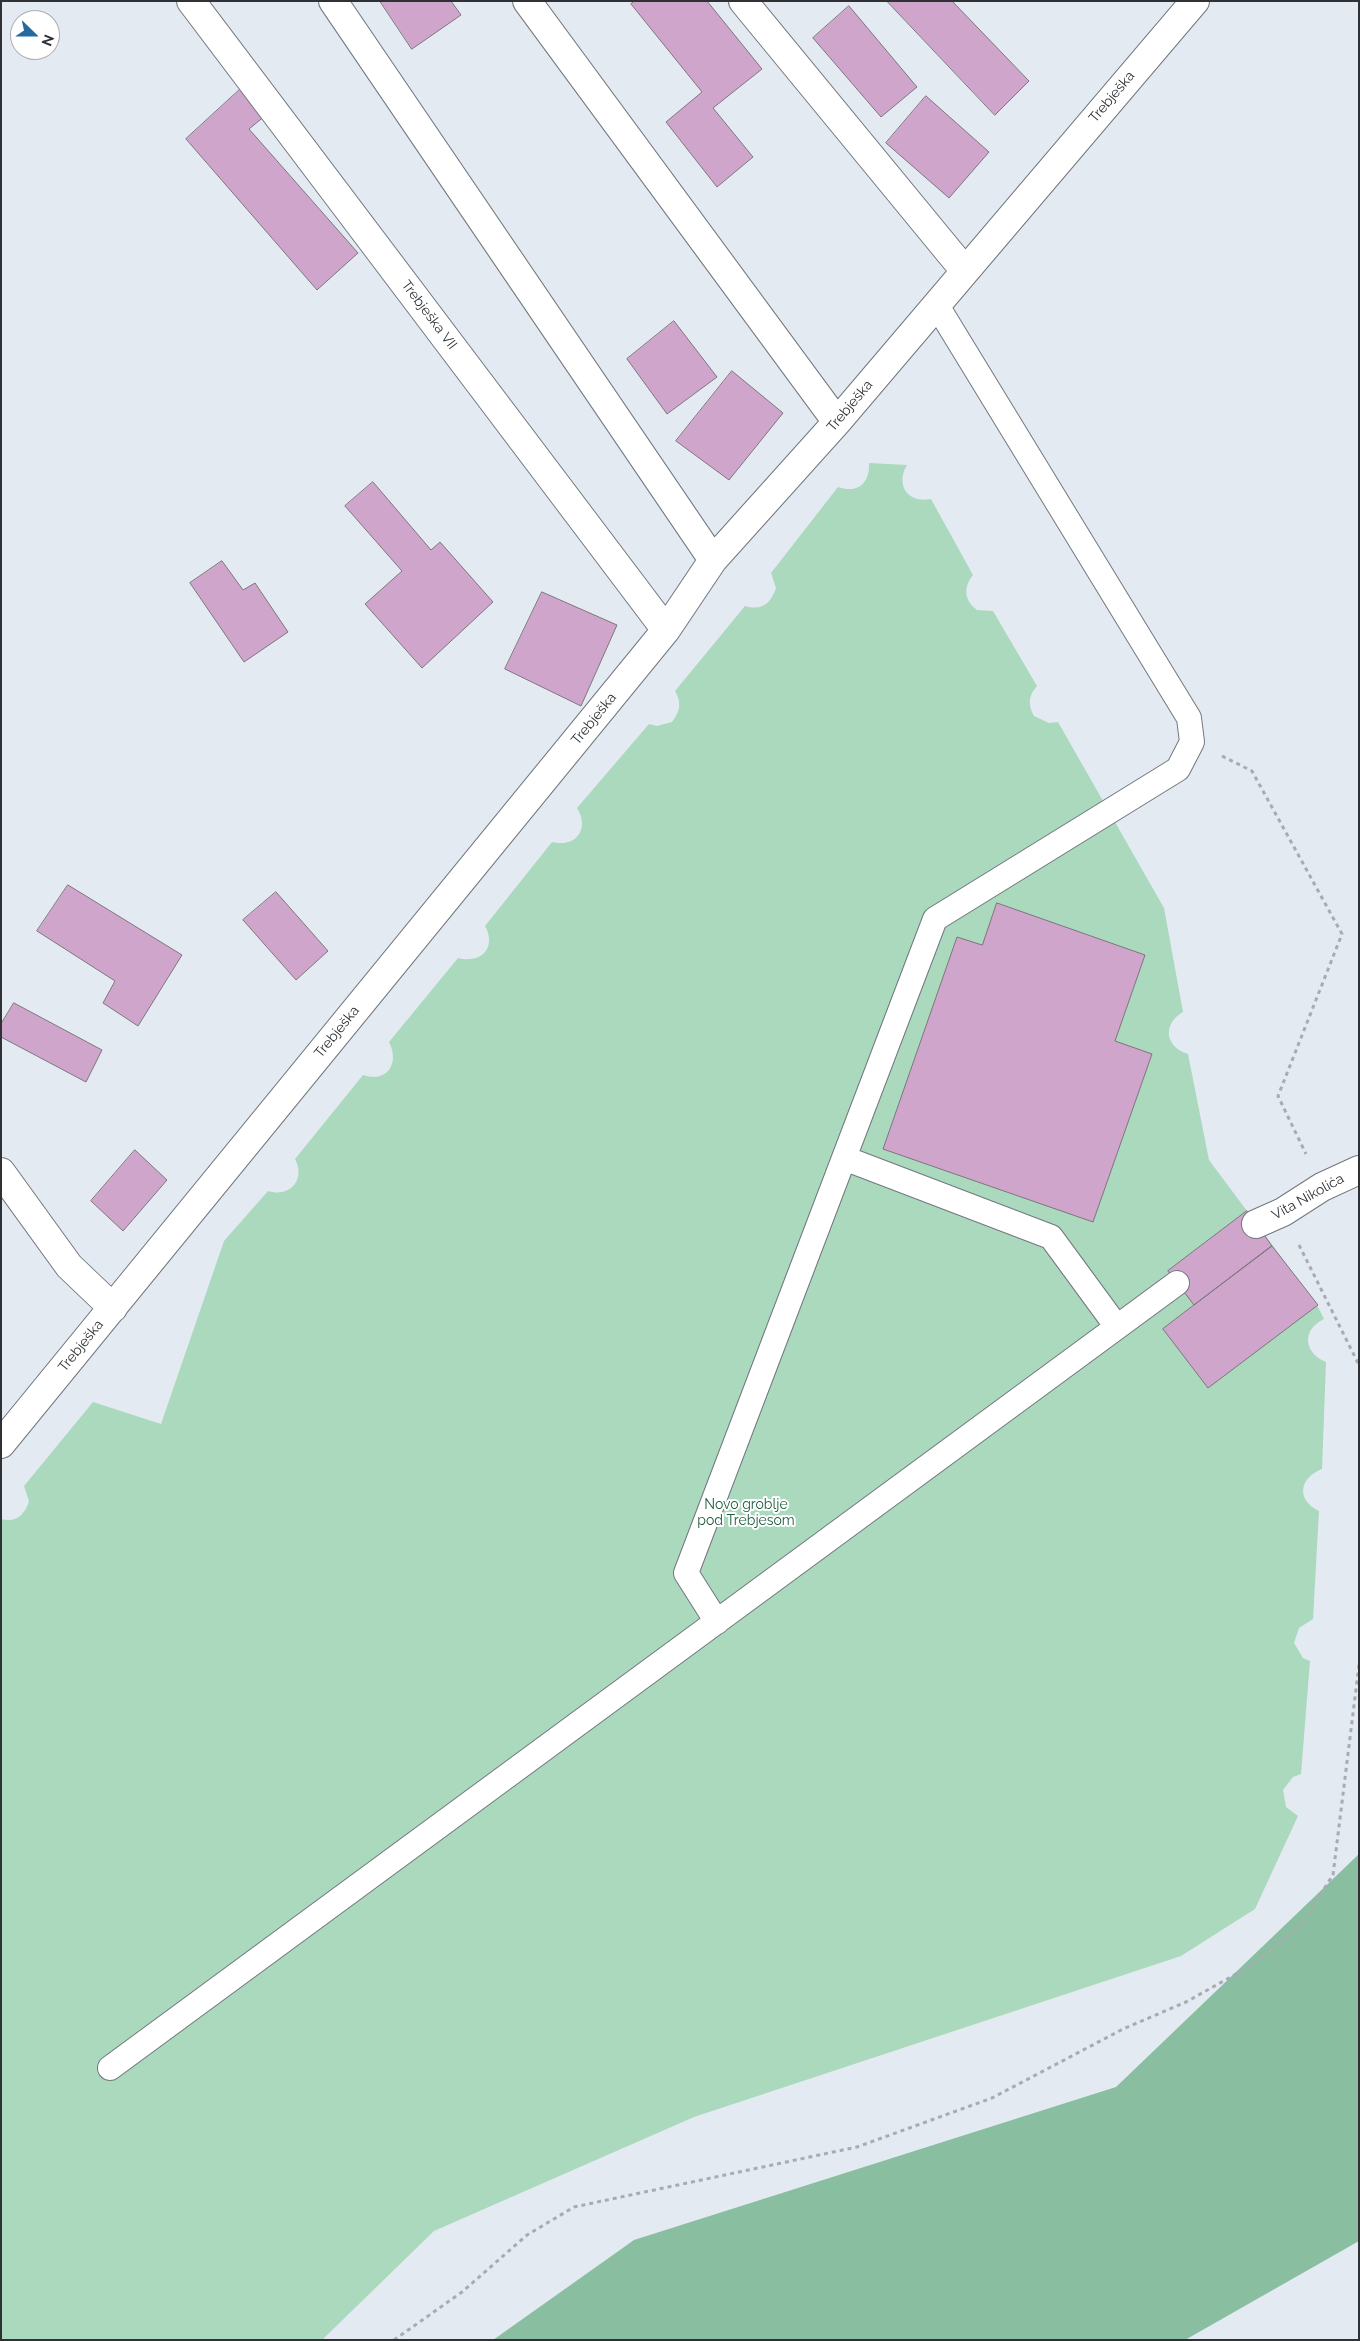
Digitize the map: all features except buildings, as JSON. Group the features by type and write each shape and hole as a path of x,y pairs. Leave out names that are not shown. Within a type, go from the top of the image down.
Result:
{"street":[{"name":"Trebješka VII","path":"190,1 666,630"},
{"path":"334,1 713,560"},
{"path":"527,1 837,422"},
{"path":"743,1 965,271"},
{"name":"Trebješka","path":"1,1444 666,630 713,560 837,422 1195,1"},
{"name":"Vita Nikolića","path":"1256,1224 1283,1212 1322,1187 1359,1170"},
{"path":"1,1172 69,1266 113,1308"}],"lane":[{"path":"717,1622 686,1573 935,919 1178,769 1192,742 1189,718 936,304"},
{"path":"844,1158 1051,1236 1117,1327"},
{"path":"110,2068 1177,1283"}],"path":[{"path":"1192,742 1252,771 1342,934 1278,1096 1322,1187"},
{"path":"1283,1212 1359,1365"},
{"path":"394,2340 462,2292 528,2235 574,2207 856,2147 992,2098 1123,2029 1186,2002 1245,1970 1300,1926 1333,1875 1359,1665"}],"green space":[{"name":"Novo groblje pod Trebjesom","path":"869,463 907,465 902,479 906,491 916,499 931,499 973,575 966,589 969,602 977,610 993,611 1037,686 1032,693 1030,701 1034,716 1049,723 1058,722 1164,908 1183,1012 1172,1023 1169,1035 1171,1041 1180,1051 1188,1054 1209,1160 1317,1305 1324,1319 1312,1329 1308,1341 1313,1353 1326,1362 1322,1469 1309,1478 1303,1489 1307,1501 1319,1511 1313,1619 1299,1628 1294,1643 1303,1658 1310,1661 1301,1774 1293,1777 1283,1790 1286,1807 1298,1816 1255,1909 1181,1956 694,2117 434,2231 322,2340 1,2340 1,1519 11,1520 22,1514 29,1501 24,1486 93,1402 161,1424 224,1241 268,1191 283,1192 294,1185 299,1173 295,1159 363,1075 379,1076 389,1070 393,1058 389,1042 458,958 474,959 485,953 489,941 485,926 552,842 568,842 578,835 582,823 577,808 649,724 657,726 672,722 679,707 679,699 675,691 745,606 756,608 768,602 776,588 771,573 838,487 845,489 857,488 865,481 869,470"},
{"path":"1359,1854 1359,2241 1185,2340 493,2340 634,2240 1116,2087"}]}
